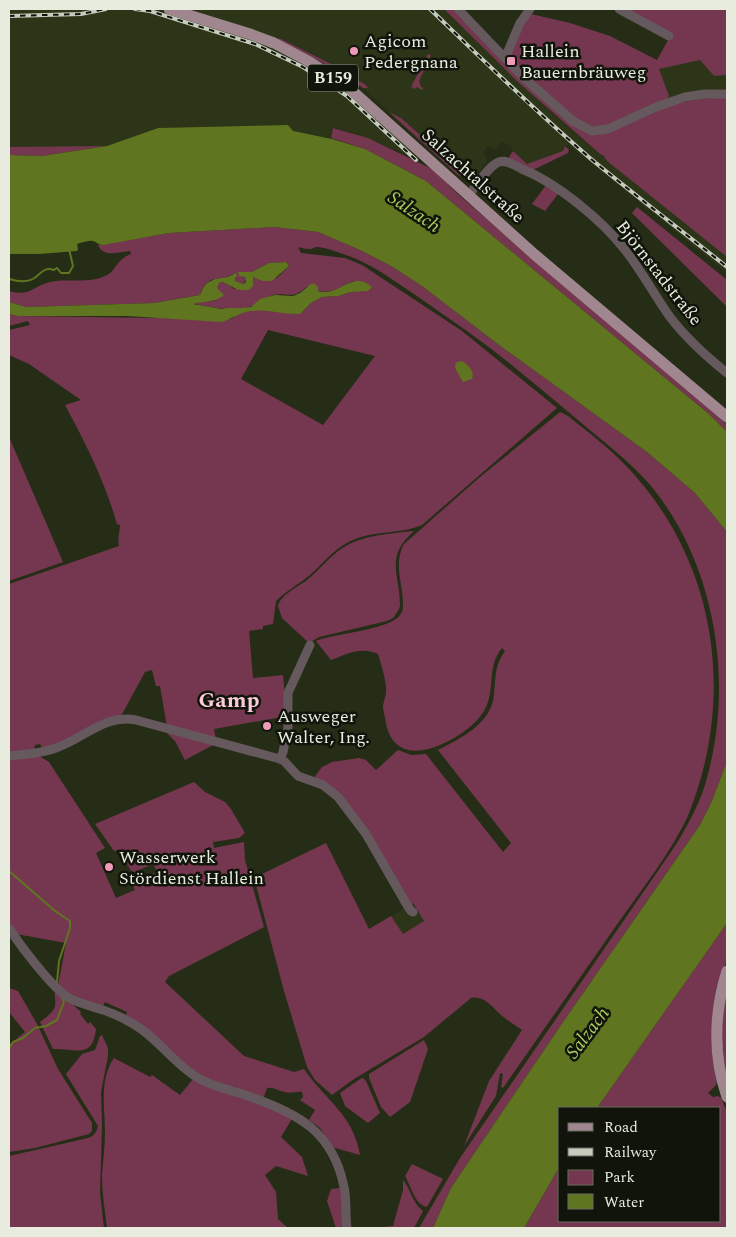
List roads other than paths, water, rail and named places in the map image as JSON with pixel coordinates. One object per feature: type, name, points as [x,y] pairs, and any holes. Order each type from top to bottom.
[{"type":"main road","name":"Salzachtalstraße","points":[[169,9],[274,43],[310,62],[348,87],[534,254],[727,417]]},
{"type":"main road","points":[[727,971],[720,999],[716,1032],[718,1062],[727,1097]]},
{"type":"street","points":[[458,9],[504,58],[573,121],[592,131],[608,129],[656,107],[685,98],[727,94]]},
{"type":"street","points":[[504,58],[520,23],[530,9]]},
{"type":"street","points":[[619,9],[669,36]]},
{"type":"street","name":"Björnstadstraße","points":[[468,196],[492,167],[499,162],[508,162],[543,178],[611,233],[626,250],[682,331],[714,363],[727,373]]},
{"type":"street","points":[[280,759],[288,728],[288,693],[310,645]]},
{"type":"street","points":[[9,756],[54,749],[78,739],[105,723],[121,718],[136,720],[280,759],[298,776],[323,786],[338,797],[359,823],[407,905],[414,912]]},
{"type":"street","points":[[9,928],[48,978],[64,995],[134,1025],[150,1037],[175,1061],[198,1078],[212,1085],[271,1104],[299,1117],[314,1128],[326,1141],[340,1172],[344,1188],[347,1228]]},
{"type":"water","name":"Salzach","points":[[288,125],[293,131],[332,139],[365,149],[426,181],[709,414],[727,432],[727,532],[695,493],[647,452],[499,345],[422,286],[391,266],[318,232],[274,227],[169,233],[103,245],[87,241],[77,244],[77,251],[9,254],[9,155],[42,156],[107,146],[158,128]]},
{"type":"water","points":[[286,262],[289,266],[272,281],[263,281],[253,277],[253,286],[249,290],[238,289],[223,282],[219,283],[217,288],[224,295],[221,298],[193,304],[222,309],[251,307],[260,299],[275,295],[293,296],[311,284],[315,284],[318,287],[318,291],[326,292],[358,281],[365,282],[372,287],[368,291],[322,297],[311,303],[300,314],[252,311],[222,322],[127,316],[18,316],[9,314],[9,302],[26,307],[154,303],[200,295],[207,283],[215,279],[228,277],[236,273],[235,281],[243,284],[246,282],[245,277],[239,276],[238,272],[252,272],[269,263]]},
{"type":"water","points":[[462,361],[467,364],[473,373],[472,379],[463,382],[455,365],[457,362]]},
{"type":"water","name":"Salzach","points":[[727,761],[727,923],[598,1107],[558,1107],[558,1169],[524,1228],[433,1228],[451,1188],[700,825],[712,801]]},
{"type":"waterway","points":[[9,279],[27,281],[45,270],[57,268],[61,273],[69,273],[73,266],[69,249]]},
{"type":"waterway","points":[[9,871],[55,911],[70,921],[70,928],[59,961],[57,982]]},
{"type":"waterway","points":[[9,1048],[13,1042],[23,1038],[35,1028],[46,1026],[57,1020],[64,1002],[62,998]]},
{"type":"railway","points":[[9,16],[81,14],[106,9]]},
{"type":"railway","points":[[135,9],[150,11],[255,44],[303,67],[347,96],[416,160]]},
{"type":"railway","points":[[430,9],[529,104],[591,159],[727,267]]},
{"type":"place","name":"Agicom Pedergnana","points":[[354,51]]},
{"type":"place","name":"Hallein Bauernbräuweg","points":[[511,61]]},
{"type":"place","name":"Ausweger Walter, Ing.","points":[[267,726]]},
{"type":"place","name":"Wasserwerk Stördienst Hallein","points":[[109,867]]},
{"type":"district","name":"Gamp","points":[[229,700]]}]
